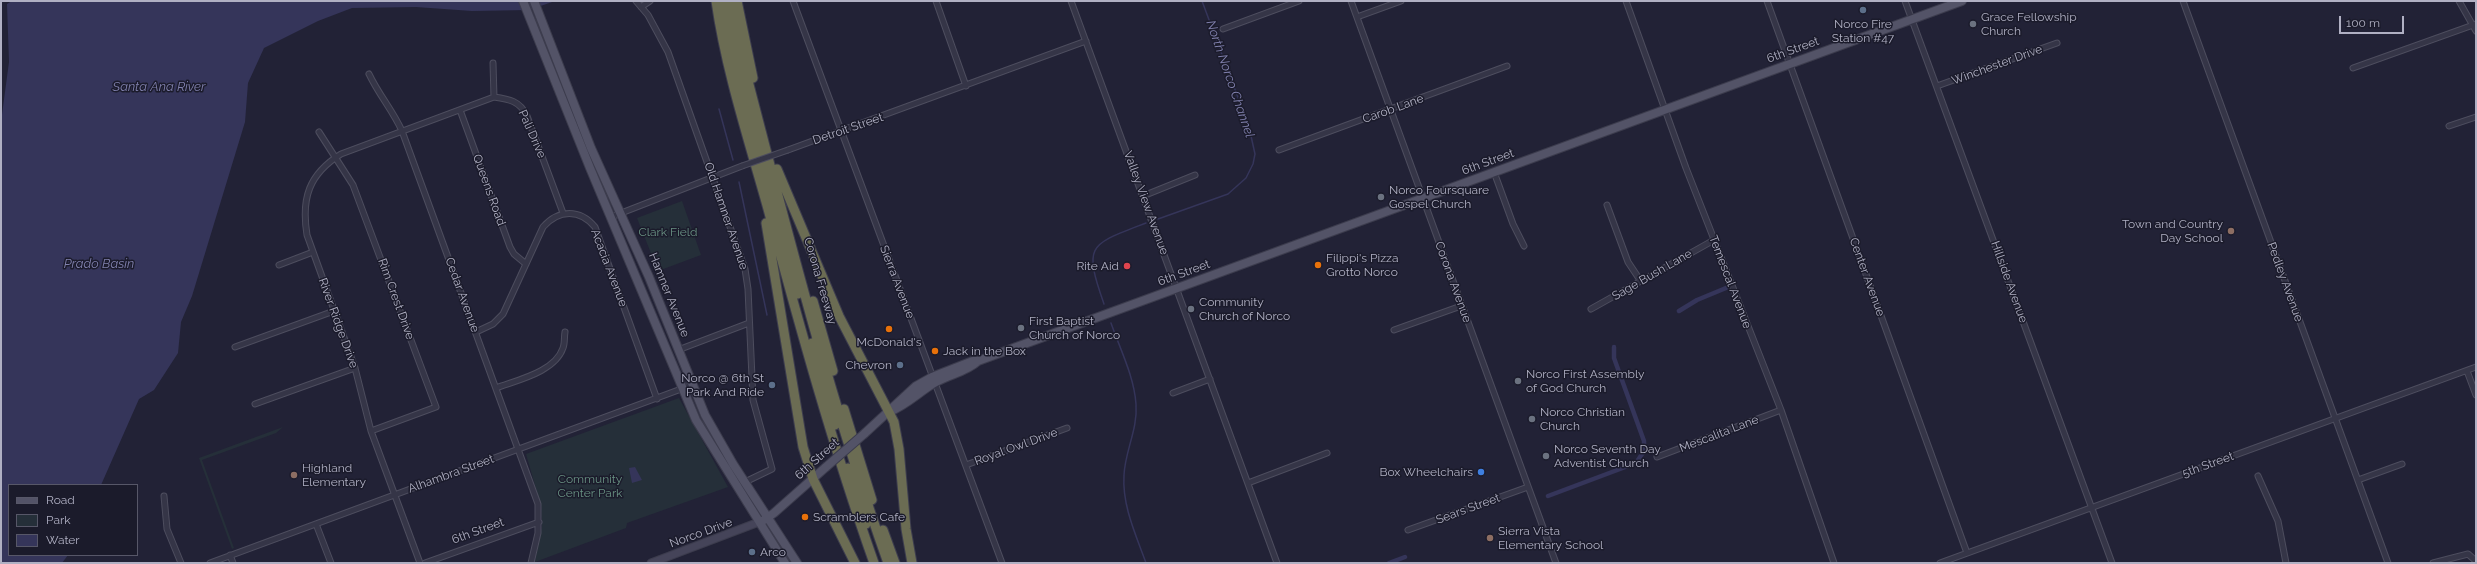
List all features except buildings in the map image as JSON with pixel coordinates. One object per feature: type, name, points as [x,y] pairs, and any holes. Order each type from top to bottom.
[{"type":"highway","points":[[716,1],[738,98],[758,174],[824,410],[874,563]]},
{"type":"highway","points":[[723,1],[732,49],[765,176],[837,432],[880,563]]},
{"type":"highway","points":[[730,1],[741,53],[815,331],[855,470],[888,563]]},
{"type":"highway","name":"Corona Freeway","points":[[737,1],[758,101],[842,404],[870,495],[895,563]]},
{"type":"highway","points":[[777,169],[837,312],[876,391],[889,412],[897,432],[906,529],[912,563]]},
{"type":"highway","points":[[758,174],[803,447],[813,478],[855,563]]},
{"type":"main road","name":"Hamner Avenue","points":[[523,1],[611,217],[700,427],[785,563]]},
{"type":"main road","name":"Hamner Avenue","points":[[534,1],[591,148],[650,277],[692,386],[710,423],[745,482],[797,563]]},
{"type":"main road","name":"6th Street","points":[[759,522],[768,517],[889,412],[903,406],[933,380],[973,360],[978,361],[1666,108],[1962,1]]},
{"type":"main road","name":"Norco Drive","points":[[651,563],[759,522]]},
{"type":"street","name":"Old Hamner Avenue","points":[[636,1],[659,32],[668,52],[745,269],[753,400],[772,468],[745,482]]},
{"type":"street","points":[[641,6],[650,1]]},
{"type":"street","name":"Sierra Avenue","points":[[793,1],[840,131],[1002,563]]},
{"type":"street","points":[[936,1],[966,86]]},
{"type":"street","name":"Valley View Avenue","points":[[1071,1],[1178,288],[1277,563]]},
{"type":"street","points":[[1223,29],[1299,1]]},
{"type":"street","name":"Corona Avenue","points":[[1351,1],[1556,563]]},
{"type":"street","points":[[1357,17],[1401,1]]},
{"type":"street","name":"Temescal Avenue","points":[[1626,1],[1714,240],[1781,410],[1834,563]]},
{"type":"street","name":"Center Avenue","points":[[1767,1],[1967,553]]},
{"type":"street","name":"Hillside Avenue","points":[[1905,1],[1938,86],[2112,563]]},
{"type":"street","name":"Pedley Avenue","points":[[2183,1],[2388,563]]},
{"type":"street","points":[[2459,1],[2474,25],[2476,31]]},
{"type":"street","points":[[2353,68],[2474,25]]},
{"type":"street","name":"Detroit Street","points":[[611,217],[742,166],[966,86],[1086,41]]},
{"type":"street","name":"Winchester Drive","points":[[1938,86],[2058,43]]},
{"type":"street","points":[[402,131],[494,97],[493,63]]},
{"type":"street","name":"Carob Lane","points":[[1279,150],[1507,66]]},
{"type":"street","name":"Cedar Avenue","points":[[369,74],[378,94],[394,114],[402,131],[538,504],[539,522],[531,563]]},
{"type":"street","name":"Pali Drive","points":[[494,97],[508,99],[519,104],[524,109],[564,213]]},
{"type":"street","name":"Queens Road","points":[[460,110],[510,247],[514,254],[526,264]]},
{"type":"street","points":[[2449,126],[2476,117]]},
{"type":"street","name":"River Ridge Drive","points":[[402,131],[335,158],[317,175],[305,198],[304,216],[307,235],[355,368],[371,431],[420,563]]},
{"type":"street","name":"Rim Crest Drive","points":[[319,132],[353,184],[436,407],[371,431]]},
{"type":"street","points":[[1494,172],[1513,224],[1524,246]]},
{"type":"street","points":[[1143,196],[1195,175]]},
{"type":"street","points":[[1607,205],[1628,262],[1640,280]]},
{"type":"street","points":[[476,332],[493,324],[503,314],[543,227],[552,218],[564,213]]},
{"type":"street","name":"Acacia Avenue","points":[[564,213],[578,214],[588,219],[595,227],[657,398]]},
{"type":"street","name":"Sage Bush Lane","points":[[1591,309],[1620,295],[1640,280],[1714,240]]},
{"type":"street","points":[[279,265],[313,252]]},
{"type":"street","points":[[1394,330],[1461,306]]},
{"type":"street","points":[[235,347],[334,311]]},
{"type":"street","points":[[678,350],[749,323]]},
{"type":"street","points":[[496,388],[532,374],[550,364],[563,348],[565,332]]},
{"type":"street","points":[[255,404],[355,368]]},
{"type":"street","name":"5th Street","points":[[1940,563],[2476,368]]},
{"type":"street","points":[[2467,371],[2476,395]]},
{"type":"street","points":[[1173,393],[1210,380]]},
{"type":"street","name":"Alhambra Street","points":[[210,563],[692,386]]},
{"type":"street","name":"Mescalita Lane","points":[[1656,457],[1781,410]]},
{"type":"street","name":"Royal Owl Drive","points":[[966,465],[1067,428]]},
{"type":"street","points":[[1248,483],[1327,453]]},
{"type":"street","points":[[2358,480],[2402,464]]},
{"type":"street","points":[[2258,476],[2278,521],[2286,563]]},
{"type":"street","name":"Sears Street","points":[[1408,530],[1528,487]]},
{"type":"street","points":[[164,496],[167,530],[180,563]]},
{"type":"street","name":"6th Street","points":[[425,563],[539,522]]},
{"type":"street","points":[[316,524],[330,563]]},
{"type":"street","points":[[2434,563],[2468,554],[2476,561]]},
{"type":"street","points":[[230,555],[232,563]]},
{"type":"green space","name":"Clark Field","points":[[682,201],[701,255],[658,271],[637,218]]},
{"type":"green space","name":"Community Center Park","points":[[679,398],[728,487],[627,523],[626,528],[535,562],[542,526],[541,506],[526,454]]},
{"type":"green space","points":[[283,427],[276,433],[202,460],[234,548],[232,549],[199,458]]},
{"type":"water","points":[[12,1],[555,1],[529,10],[472,11],[416,7],[352,8],[318,21],[264,48],[248,83],[245,122],[192,296],[181,322],[178,353],[154,390],[139,399],[101,484],[8,484],[8,556],[67,556],[62,563],[1,563],[1,122],[9,62],[7,4]]},
{"type":"water","points":[[635,467],[642,480],[632,483],[629,468]]},
{"type":"waterway","name":"North Norco Channel","points":[[1158,219],[1228,194],[1246,178],[1253,164],[1255,154],[1249,127],[1202,1]]},
{"type":"waterway","points":[[719,109],[733,160]]},
{"type":"waterway","points":[[739,182],[767,315]]},
{"type":"waterway","name":"North Norco Channel","points":[[1104,304],[1097,284],[1094,269],[1093,258],[1096,249],[1102,242],[1112,236],[1146,223]]},
{"type":"waterway","points":[[1679,311],[1697,300],[1726,288]]},
{"type":"waterway","name":"North Norco Channel","points":[[1111,323],[1130,373],[1135,394],[1135,422],[1125,466],[1124,487],[1130,520],[1146,563]]},
{"type":"waterway","points":[[1548,496],[1636,463],[1644,451],[1644,441],[1614,358],[1614,347]]},
{"type":"waterway","points":[[1389,563],[1405,557]]},
{"type":"place","name":"Norco Fire Station #47","points":[[1863,10]]},
{"type":"place","name":"Grace Fellowship Church","points":[[1973,24]]},
{"type":"place","name":"Norco Foursquare Gospel Church","points":[[1381,197]]},
{"type":"place","name":"Town and Country Day School","points":[[2231,231]]},
{"type":"place","name":"Filippi's Pizza Grotto Norco","points":[[1318,265]]},
{"type":"place","name":"Rite Aid","points":[[1127,266]]},
{"type":"place","name":"Community Church of Norco","points":[[1191,309]]},
{"type":"place","name":"First Baptist Church of Norco","points":[[1021,328]]},
{"type":"place","name":"McDonald's","points":[[889,329]]},
{"type":"place","name":"Jack in the Box","points":[[935,351]]},
{"type":"place","name":"Chevron","points":[[900,365]]},
{"type":"place","name":"Norco First Assembly of God Church","points":[[1518,381]]},
{"type":"place","name":"Norco @ 6th St Park And Ride","points":[[772,385]]},
{"type":"place","name":"Norco Christian Church","points":[[1532,419]]},
{"type":"place","name":"Norco Seventh Day Adventist Church","points":[[1546,456]]},
{"type":"place","name":"Box Wheelchairs","points":[[1481,472]]},
{"type":"place","name":"Highland Elementary","points":[[294,475]]},
{"type":"place","name":"Scramblers Cafe","points":[[805,517]]},
{"type":"place","name":"Sierra Vista Elementary School","points":[[1490,538]]},
{"type":"place","name":"Arco","points":[[752,552]]},
{"type":"water label","name":"Santa Ana River","points":[[159,87]]},
{"type":"water label","name":"Prado Basin","points":[[99,264]]}]
